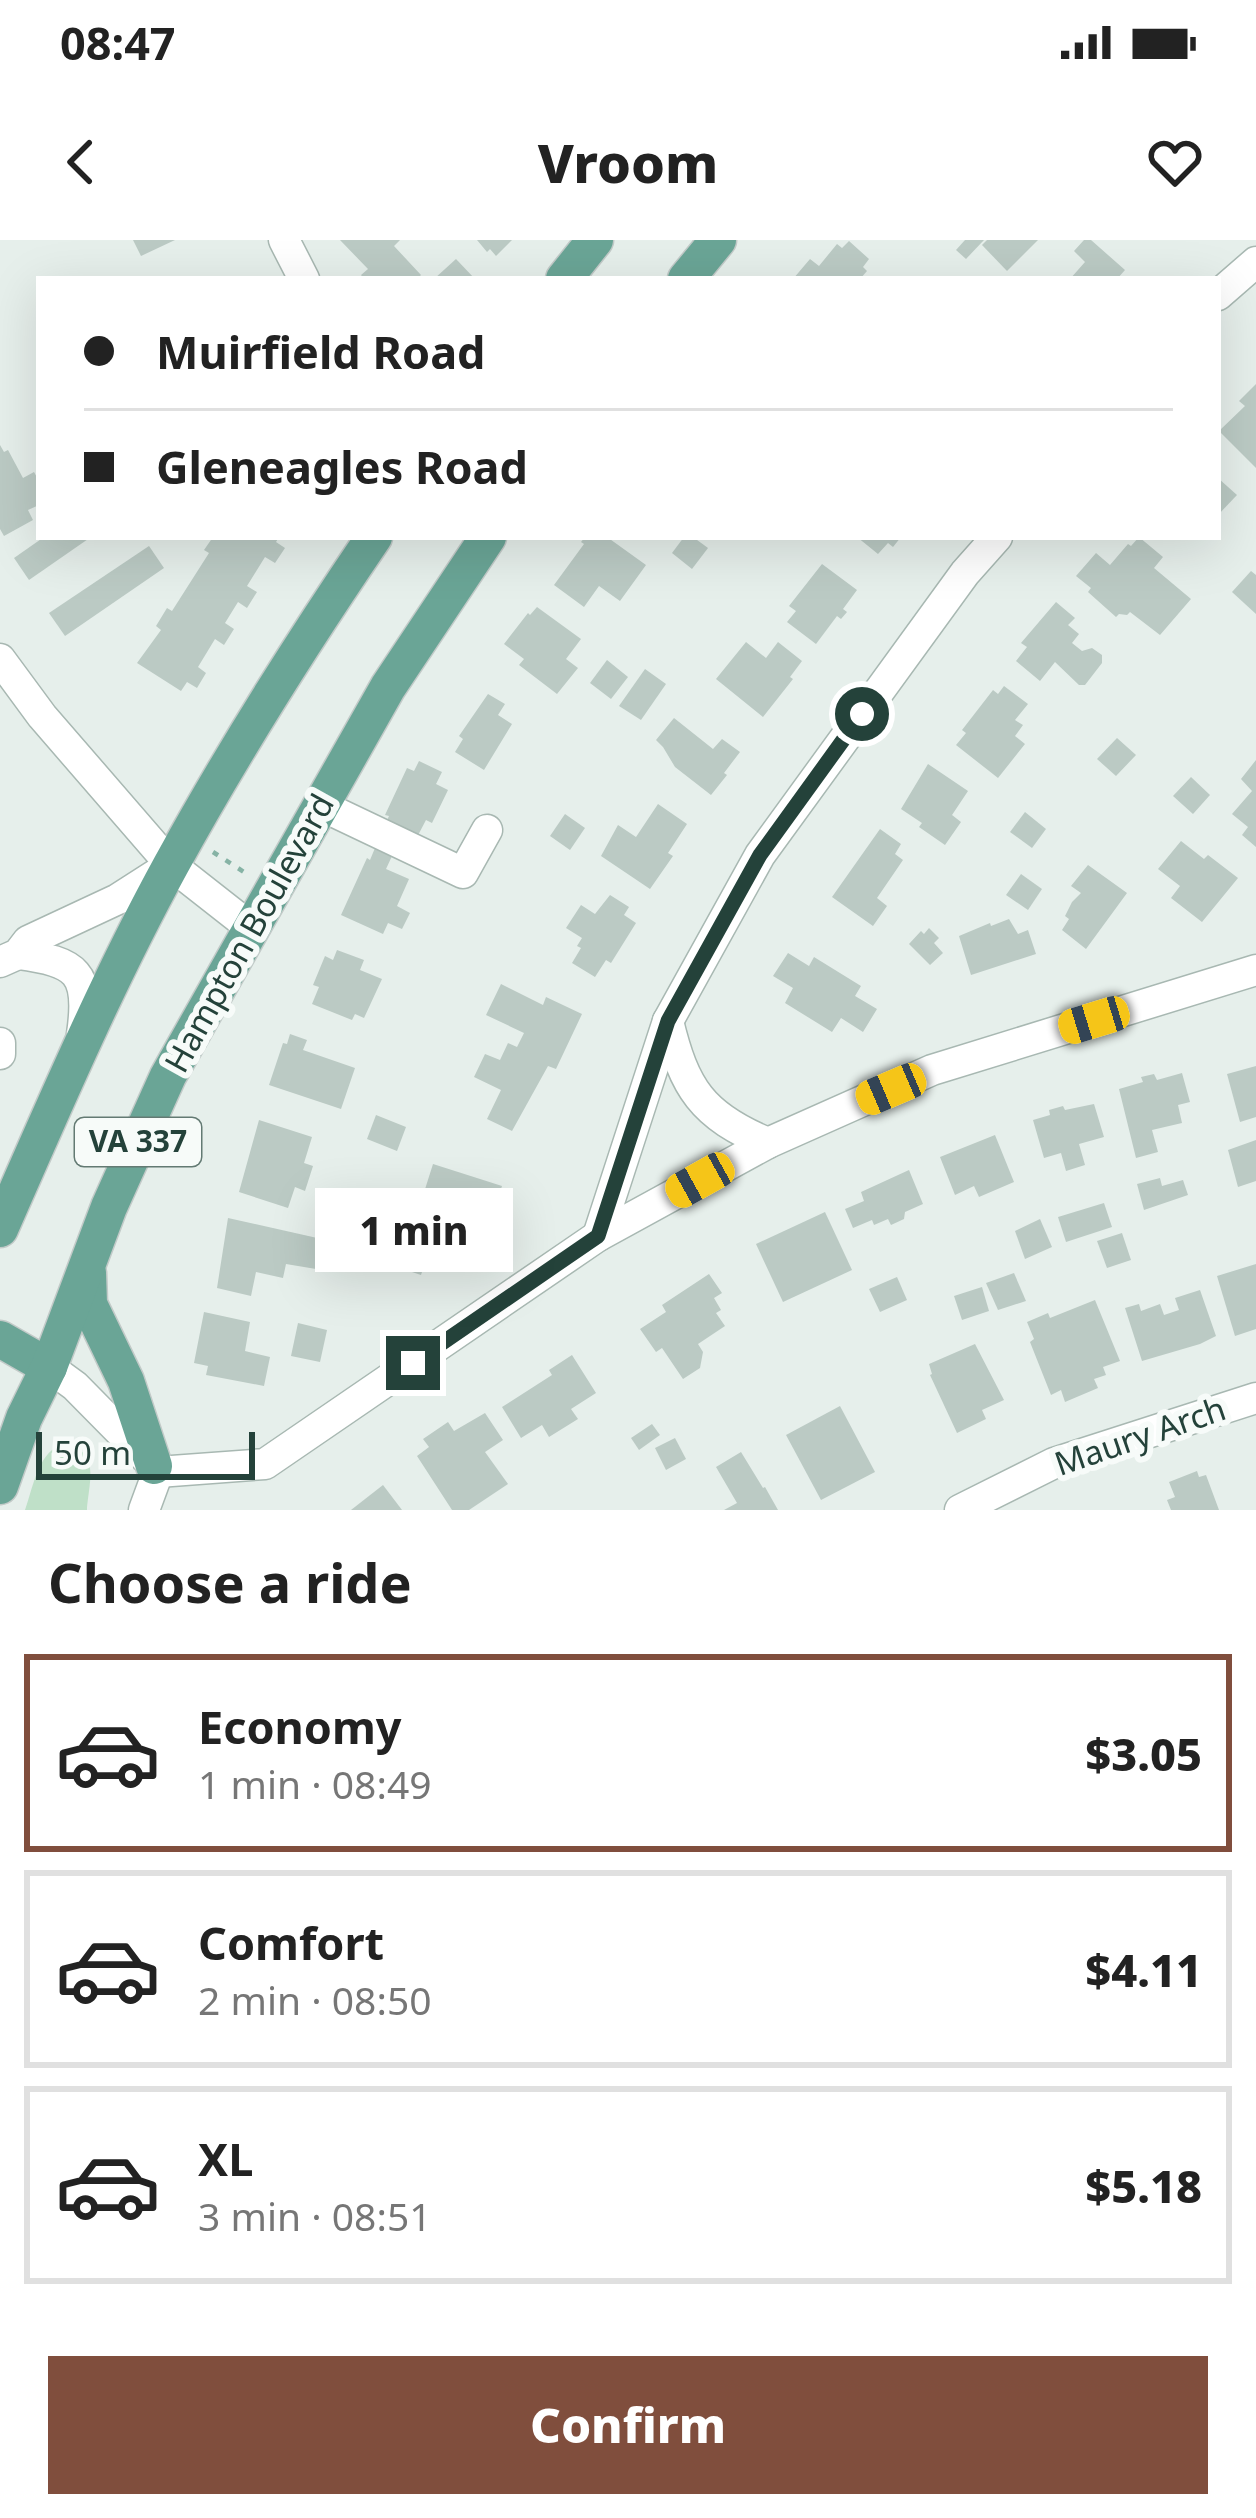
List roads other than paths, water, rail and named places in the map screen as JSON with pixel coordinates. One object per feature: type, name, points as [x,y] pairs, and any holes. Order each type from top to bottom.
[{"type":"main road","points":[[566,276],[595,240]]},
{"type":"main road","points":[[688,276],[718,240]]},
{"type":"main road","name":"VA 337","points":[[0,1229],[80,1045],[171,865],[255,721],[372,540]]},
{"type":"main road","name":"Hampton Boulevard","points":[[0,1486],[109,1207],[168,1076],[388,687],[486,540]]},
{"type":"main road","points":[[89,1258],[89,1304],[126,1381],[156,1469]]},
{"type":"main road","points":[[0,1339],[49,1367]]},
{"type":"street","points":[[284,240],[302,276]]},
{"type":"street","points":[[1221,292],[1256,262]]},
{"type":"street","points":[[598,1236],[668,1021],[760,855],[965,573],[994,540]]},
{"type":"street","points":[[0,659],[42,716],[171,865],[250,927]]},
{"type":"street","points":[[320,806],[463,873],[488,830]]},
{"type":"street","points":[[9,958],[28,941],[118,899],[171,865]]},
{"type":"street","points":[[9,958],[48,958],[77,974],[86,1004],[80,1045]]},
{"type":"street","points":[[49,1367],[75,1386],[156,1469],[265,1464],[598,1236],[767,1143],[932,1070],[1256,970]]},
{"type":"street","points":[[668,1021],[676,1058],[701,1100],[735,1130],[767,1143]]},
{"type":"street","points":[[0,1043],[1,1054]]},
{"type":"street","name":"Maury Arch","points":[[960,1510],[1054,1463],[1256,1398]]},
{"type":"street","points":[[144,1510],[156,1469]]}]
